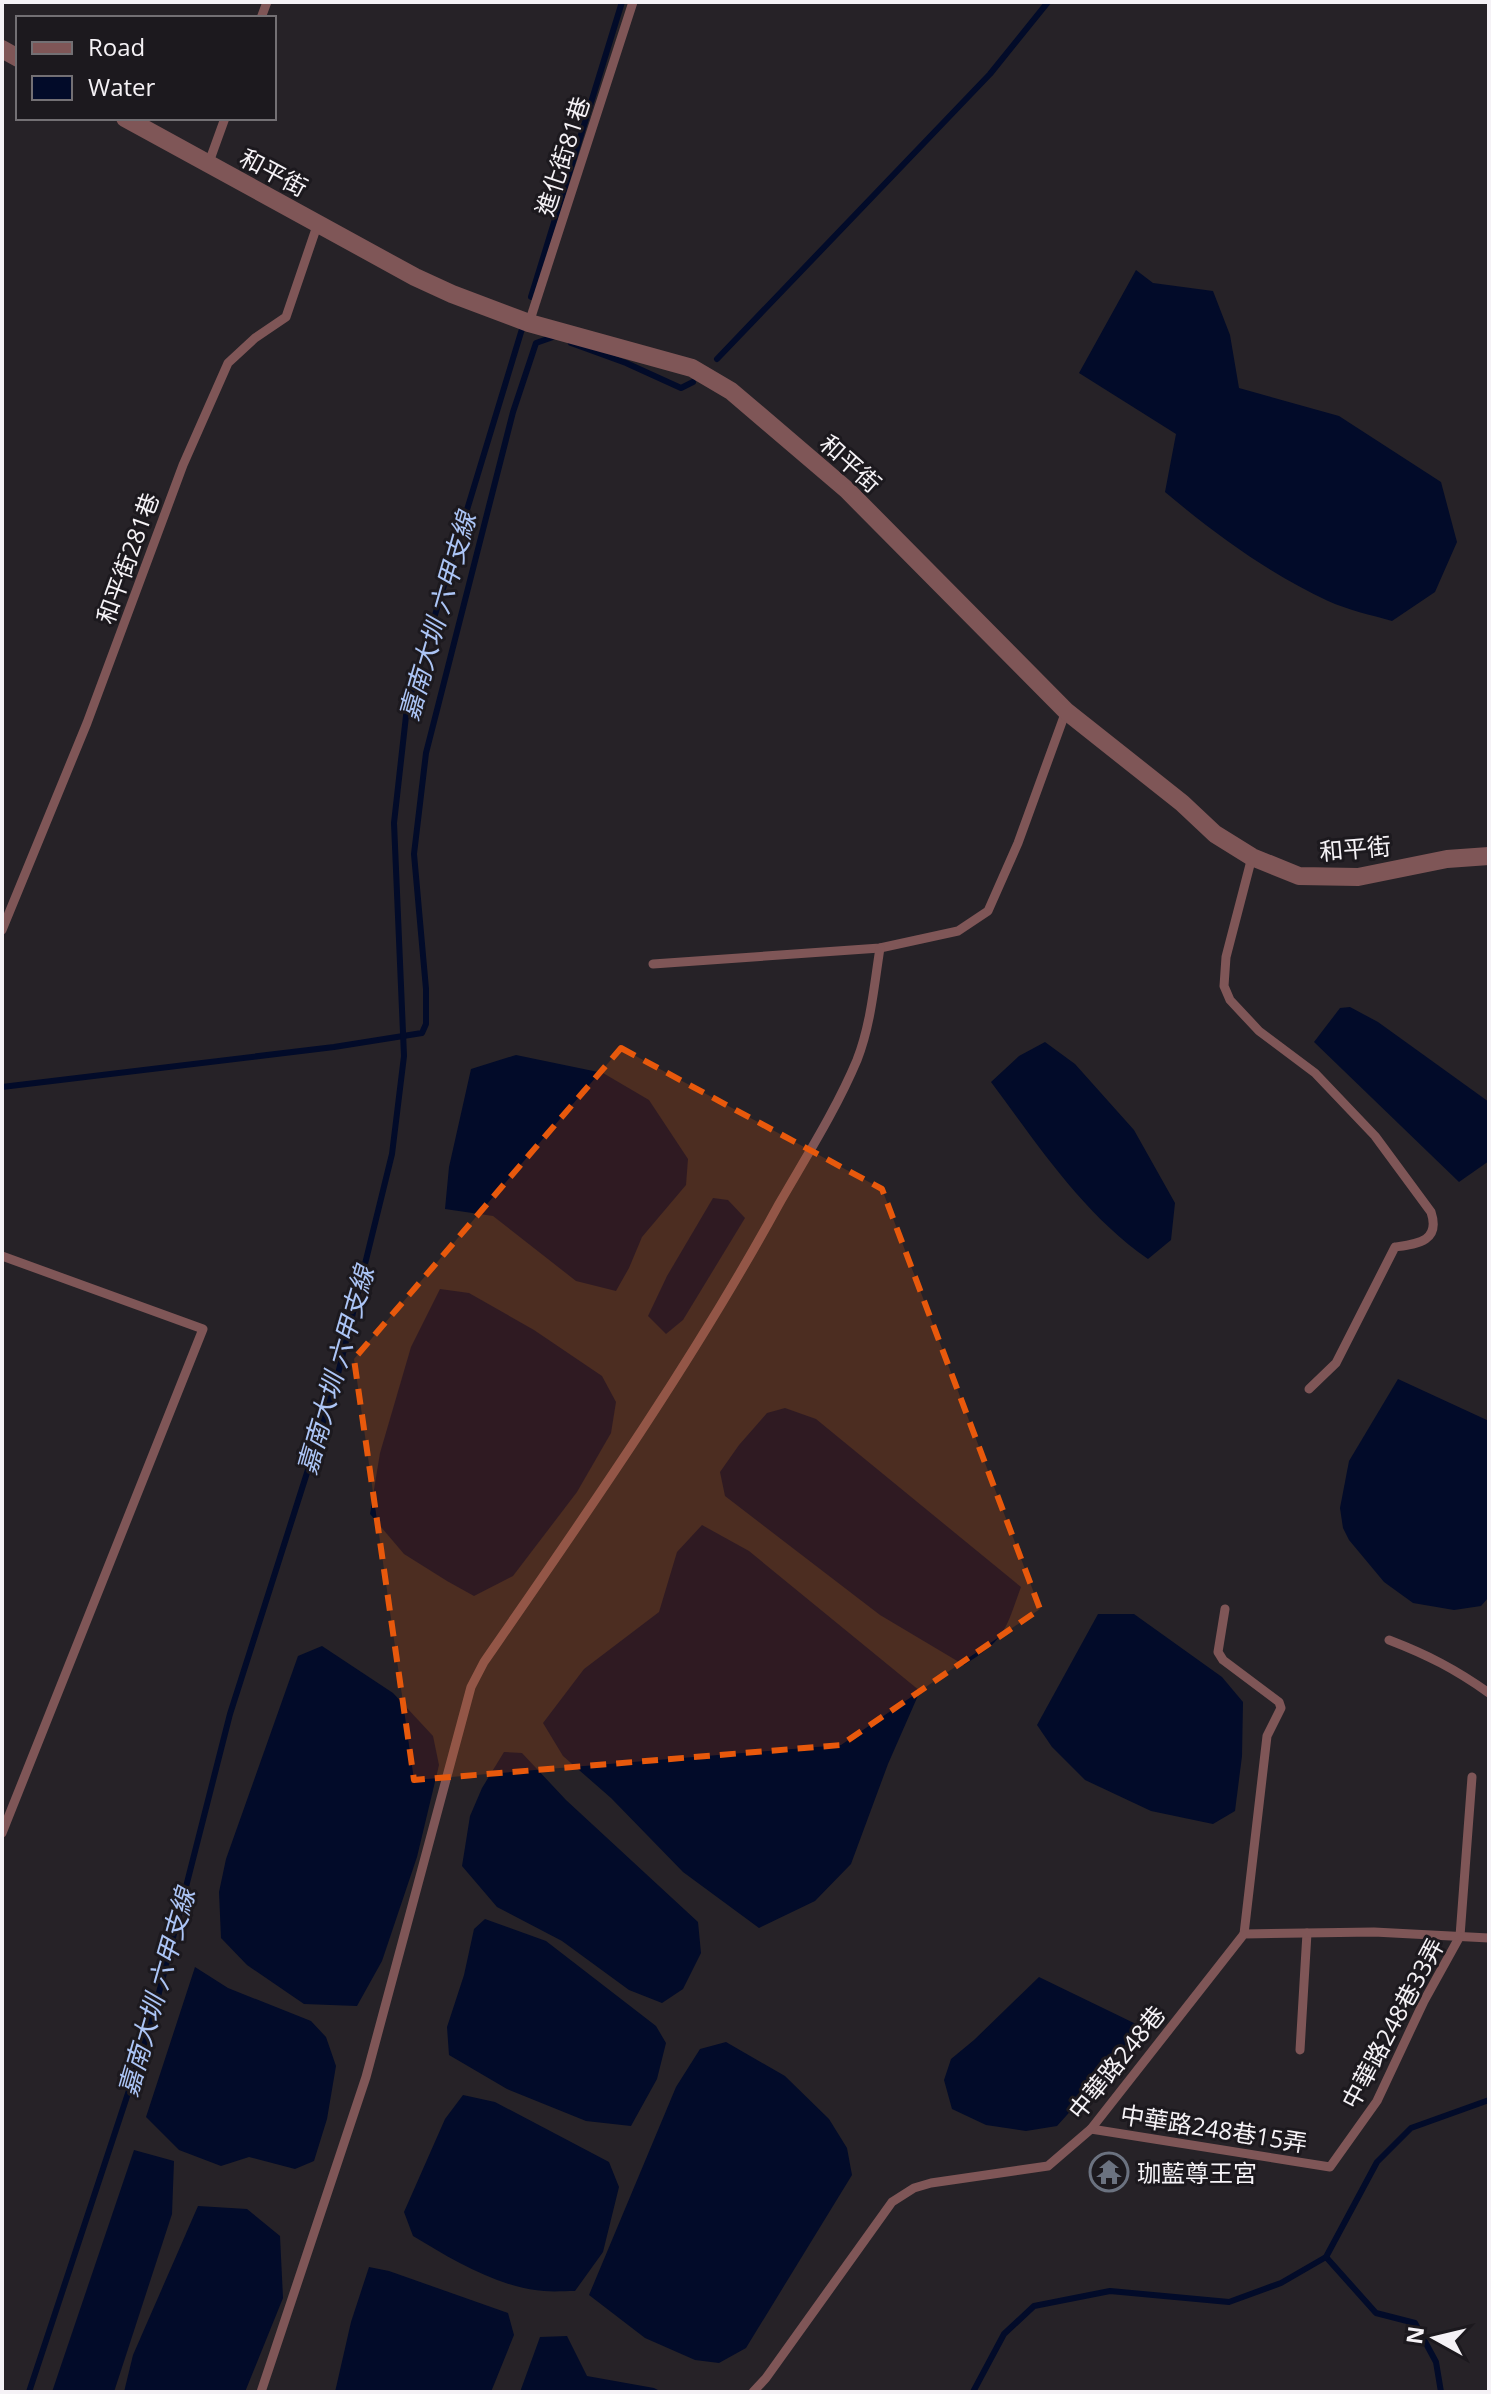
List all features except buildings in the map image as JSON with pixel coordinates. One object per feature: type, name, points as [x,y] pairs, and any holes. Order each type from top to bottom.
[{"type":"street","name":"和平街","points":[[129,120],[440,289],[529,323],[692,368],[731,391],[847,490],[1066,711],[1182,803],[1215,834],[1252,857],[1299,876],[1358,877],[1447,859],[1489,856]]},
{"type":"lane","name":"進化街81巷","points":[[529,323],[633,2]]},
{"type":"lane","points":[[208,165],[224,120]]},
{"type":"lane","name":"和平街281巷","points":[[2,930],[87,723],[183,465],[228,363],[255,338],[286,317],[318,223]]},
{"type":"lane","points":[[653,964],[880,948],[958,931],[988,911],[1018,843],[1066,711]]},
{"type":"lane","points":[[1252,857],[1226,957],[1224,986],[1230,1000],[1259,1031],[1315,1073],[1375,1136],[1431,1212],[1434,1221],[1429,1237],[1421,1244],[1395,1247],[1336,1363],[1309,1389]]},
{"type":"lane","points":[[261,2392],[366,2077],[471,1687],[484,1662],[644,1426],[734,1286],[837,1101],[857,1060],[869,1022],[880,948]]},
{"type":"lane","points":[[2,1256],[203,1329],[2,1833]]},
{"type":"lane","points":[[1225,1609],[1218,1652],[1223,1660],[1279,1702],[1281,1708],[1267,1736],[1244,1934],[1374,1932],[1489,1938]]},
{"type":"lane","points":[[1389,1640],[1459,1671],[1489,1693]]},
{"type":"lane","points":[[1460,1936],[1472,1777]]},
{"type":"lane","points":[[1300,2050],[1307,1933]]},
{"type":"lane","name":"中華路248巷","points":[[753,2392],[892,2202],[914,2188],[931,2183],[1048,2166],[1091,2129],[1244,1934]]},
{"type":"lane","name":"中華路248巷33弄","points":[[1330,2167],[1377,2101],[1424,2001],[1460,1936]]},
{"type":"lane","name":"中華路248巷15弄","points":[[1091,2129],[1330,2167]]},
{"type":"highlighted area","points":[[621,1048],[882,1189],[1040,1609],[841,1745],[414,1780],[354,1359]]},
{"type":"water","points":[[1136,270],[1153,283],[1213,291],[1230,335],[1239,388],[1339,416],[1441,482],[1457,542],[1435,592],[1392,621],[1336,604],[1263,565],[1165,492],[1176,434],[1079,373]]},
{"type":"water","points":[[1350,1007],[1378,1022],[1489,1102],[1489,1161],[1459,1182],[1314,1042],[1340,1008]]},
{"type":"water","points":[[1045,1042],[1075,1064],[1134,1130],[1175,1203],[1171,1240],[1148,1259],[1102,1221],[1082,1199],[991,1082],[1019,1056]]},
{"type":"water","points":[[516,1055],[603,1073],[649,1100],[688,1159],[686,1185],[642,1237],[616,1291],[576,1281],[493,1216],[445,1209],[449,1167],[471,1069]]},
{"type":"water","points":[[713,1198],[728,1200],[745,1218],[683,1320],[666,1334],[648,1316],[667,1276]]},
{"type":"water","points":[[440,1289],[469,1293],[534,1330],[602,1376],[616,1402],[611,1433],[577,1492],[513,1576],[474,1596],[404,1554],[370,1514],[380,1453],[411,1347]]},
{"type":"water","points":[[1398,1379],[1489,1421],[1489,1597],[1481,1606],[1454,1610],[1413,1603],[1384,1582],[1349,1540],[1343,1528],[1340,1508],[1349,1461]]},
{"type":"water","points":[[785,1408],[816,1419],[1021,1587],[1007,1624],[988,1648],[964,1665],[880,1615],[725,1496],[720,1472],[767,1413]]},
{"type":"water","points":[[702,1525],[749,1551],[920,1691],[888,1764],[851,1864],[815,1901],[759,1928],[683,1872],[611,1798],[563,1756],[543,1723],[584,1669],[659,1612],[677,1552]]},
{"type":"water","points":[[1098,1614],[1134,1614],[1222,1677],[1243,1702],[1242,1756],[1235,1811],[1213,1824],[1151,1811],[1085,1780],[1052,1747],[1037,1725]]},
{"type":"water","points":[[322,1646],[393,1693],[433,1736],[439,1765],[417,1857],[382,1961],[357,2006],[304,2004],[247,1965],[221,1938],[219,1892],[226,1859],[298,1656]]},
{"type":"water","points":[[504,1752],[522,1753],[566,1800],[698,1922],[701,1953],[683,1989],[662,2003],[629,1990],[562,1941],[497,1907],[462,1866],[470,1816],[482,1788]]},
{"type":"water","points":[[485,1919],[546,1941],[656,2026],[666,2043],[657,2079],[631,2126],[586,2121],[507,2089],[449,2055],[447,2027],[464,1975],[474,1929]]},
{"type":"water","points":[[195,1967],[228,1988],[311,2021],[326,2037],[336,2066],[327,2119],[314,2161],[295,2169],[249,2157],[221,2166],[179,2150],[146,2117]]},
{"type":"water","points":[[1039,1977],[1136,2024],[1130,2039],[1057,2126],[1026,2131],[986,2125],[952,2109],[944,2080],[951,2059]]},
{"type":"water","points":[[726,2042],[785,2076],[829,2119],[847,2148],[852,2175],[746,2348],[719,2363],[695,2360],[645,2338],[589,2295],[676,2087],[700,2049]]},
{"type":"water","points":[[463,2095],[495,2102],[609,2162],[619,2187],[603,2252],[575,2291],[544,2291],[510,2284],[459,2263],[413,2236],[404,2212],[445,2119]]},
{"type":"water","points":[[134,2150],[174,2161],[172,2214],[114,2392],[52,2392]]},
{"type":"water","points":[[198,2206],[247,2209],[280,2236],[283,2298],[245,2392],[124,2392],[133,2355]]},
{"type":"water","points":[[369,2267],[389,2271],[508,2313],[514,2335],[491,2392],[335,2392],[351,2322]]},
{"type":"water","points":[[567,2336],[587,2376],[662,2392],[520,2392],[540,2337]]},
{"type":"waterway","name":"嘉南大圳 六甲支線","points":[[531,297],[622,2]]},
{"type":"waterway","points":[[717,359],[990,74],[1048,2]]},
{"type":"waterway","name":"嘉南大圳 六甲支線","points":[[29,2392],[151,2024],[230,1714],[336,1382],[392,1154],[404,1056],[394,823],[407,707],[522,329]]},
{"type":"waterway","points":[[2,1087],[334,1047],[422,1033],[426,1024],[426,989],[414,854],[426,753],[513,412],[536,343],[553,337]]},
{"type":"waterway","points":[[571,343],[681,388],[693,382]]},
{"type":"waterway","points":[[973,2392],[1004,2334],[1034,2306],[1110,2291],[1229,2302],[1281,2283],[1326,2257],[1377,2162],[1411,2128],[1489,2100]]},
{"type":"waterway","points":[[1326,2257],[1376,2313],[1415,2323],[1436,2362],[1441,2392]]},
{"type":"place","name":"珈藍尊王宮","points":[[1109,2172]]}]
